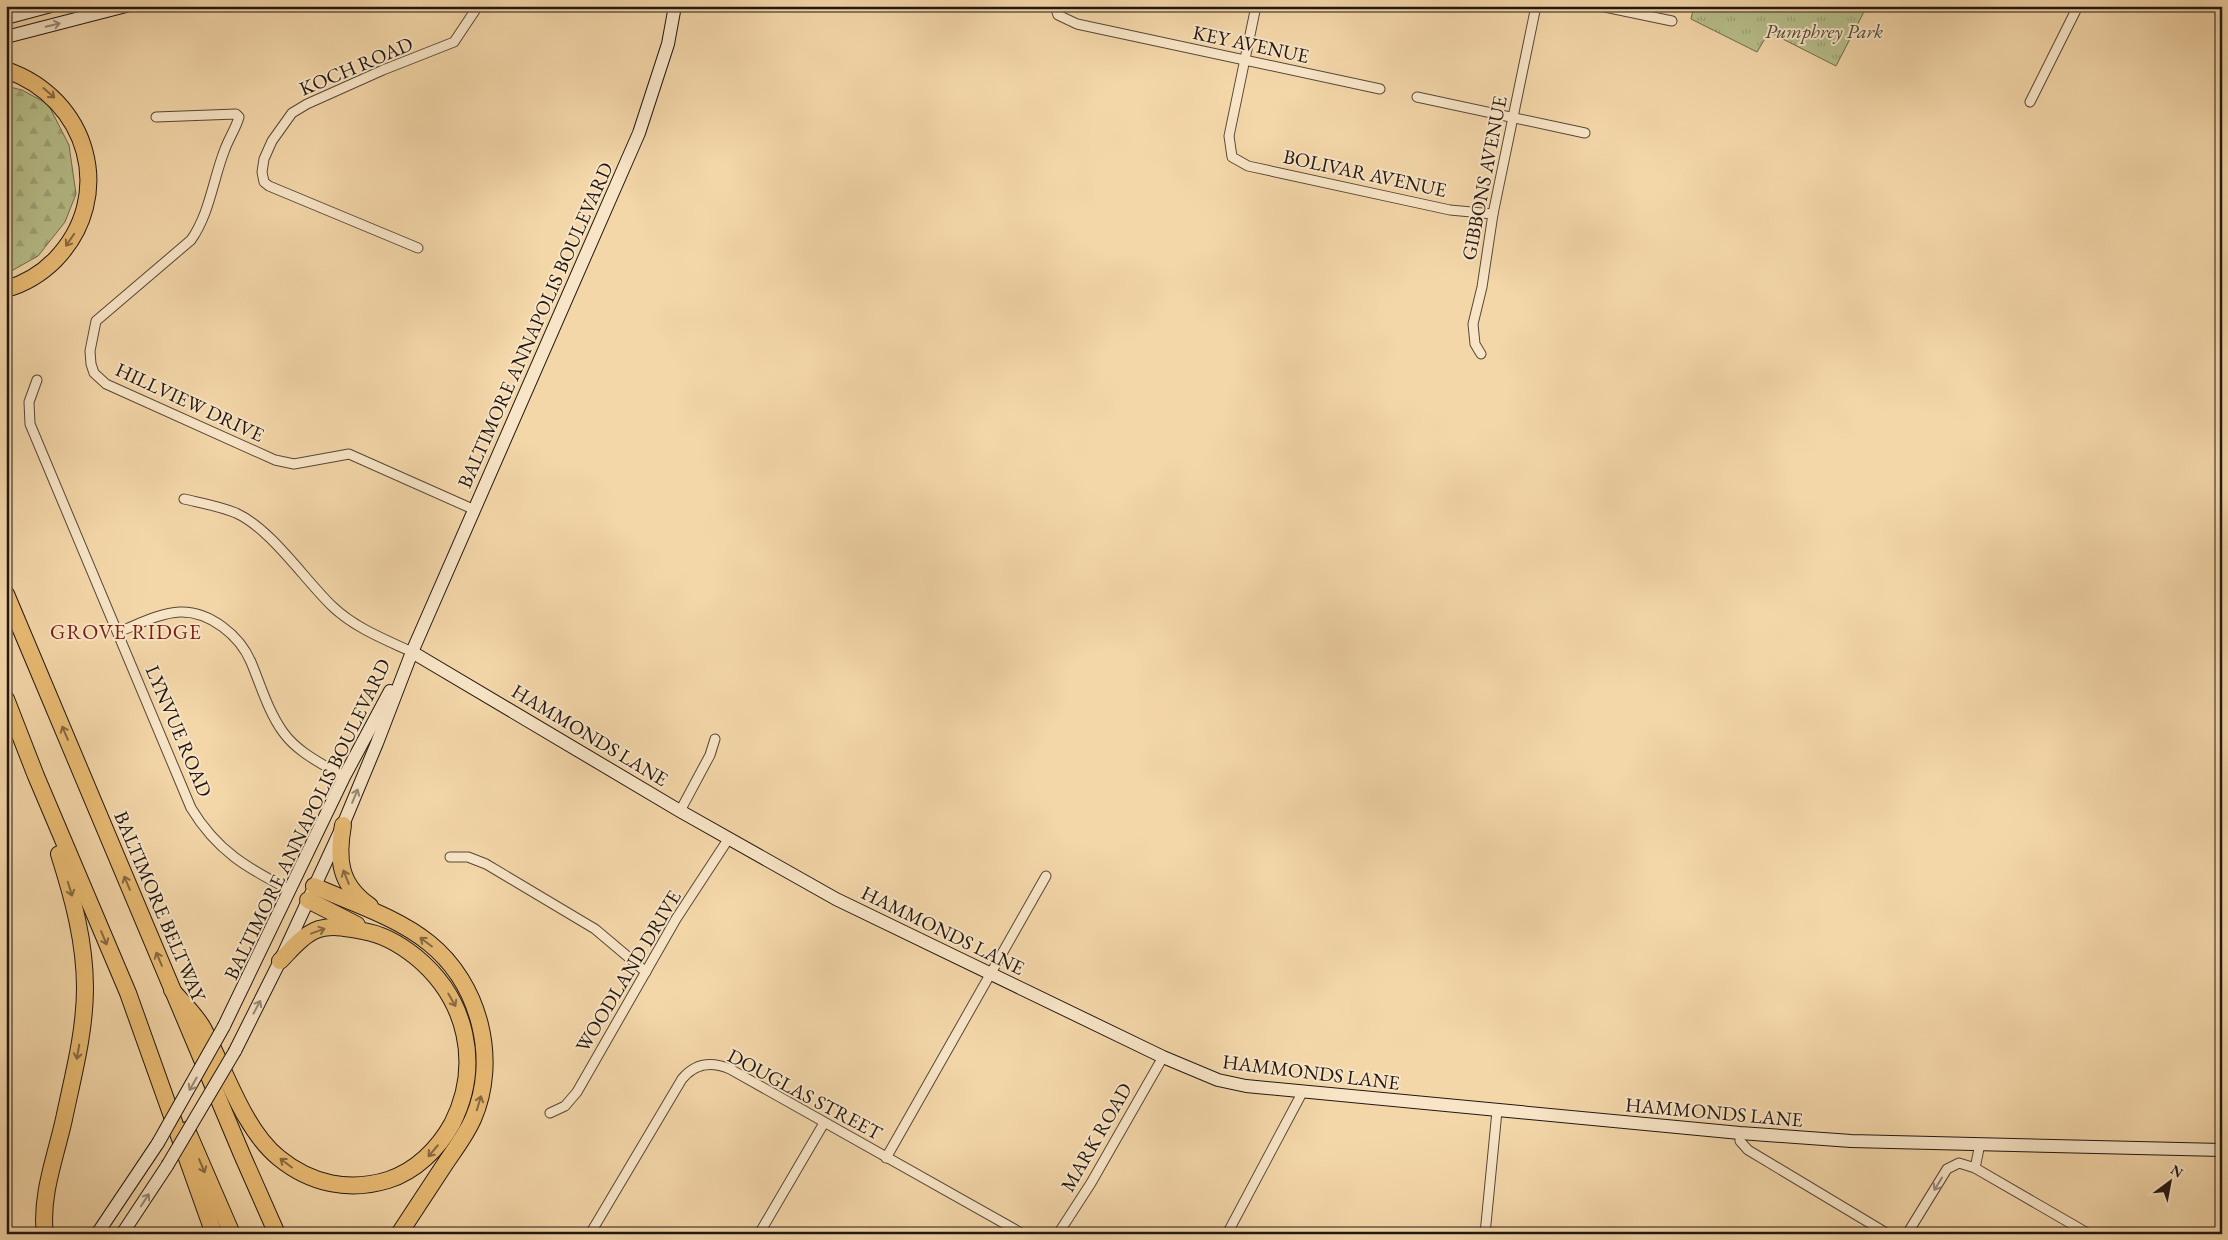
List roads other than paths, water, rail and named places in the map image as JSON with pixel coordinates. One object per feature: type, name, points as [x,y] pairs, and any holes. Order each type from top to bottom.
[{"type":"highway","points":[[6,70],[38,84],[63,107],[74,124],[82,142],[87,161],[88,181],[87,200],[82,218],[74,235],[63,251],[32,278],[6,289]]},
{"type":"highway","name":"BALTIMORE BELTWAY","points":[[6,594],[172,990],[277,1234]]},
{"type":"highway","points":[[6,699],[36,776],[232,1234]]},
{"type":"highway","points":[[36,776],[73,901],[84,957],[83,1022],[56,1155],[44,1203],[45,1234]]},
{"type":"highway","points":[[343,824],[339,850],[344,876],[350,888],[361,900],[430,944],[455,972],[467,989],[476,1011],[484,1050],[483,1088],[472,1121],[400,1234]]},
{"type":"highway","points":[[172,990],[202,1026],[249,1120],[264,1143],[277,1157],[294,1169],[325,1183],[342,1186],[377,1184],[394,1178],[425,1160],[447,1132],[463,1097],[468,1054],[466,1035],[459,1012],[438,978],[411,953],[374,933],[311,894]]},
{"type":"highway","points":[[311,894],[393,922]]},
{"type":"highway","points":[[280,961],[302,939],[315,931],[331,927],[344,927],[374,933]]},
{"type":"highway","points":[[128,993],[214,1234]]},
{"type":"highway","points":[[56,1155],[53,1203],[56,1229],[59,1234]]},
{"type":"highway","points":[[243,1157],[270,1234]]},
{"type":"main road","points":[[6,18],[51,6]]},
{"type":"main road","points":[[6,37],[126,6]]},
{"type":"main road","name":"BALTIMORE ANNAPOLIS BOULEVARD","points":[[122,1234],[167,1166],[235,1051],[280,961],[343,824],[412,652],[639,133],[668,44],[675,6]]},
{"type":"main road","name":"BALTIMORE ANNAPOLIS BOULEVARD","points":[[97,1234],[158,1143],[224,1026],[344,777],[412,652]]},
{"type":"main road","name":"HAMMONDS LANE","points":[[412,652],[680,811],[836,899],[1163,1057],[1218,1080],[1302,1093],[1740,1133],[1851,1141],[2222,1150]]},
{"type":"main road","points":[[290,890],[311,894]]},
{"type":"street","name":"KOCH ROAD","points":[[418,248],[269,186],[264,182],[262,172],[264,159],[272,141],[292,114],[307,104],[383,70],[439,50],[454,42],[478,6]]},
{"type":"street","points":[[1244,60],[1256,6]]},
{"type":"street","name":"GIBBONS AVENUE","points":[[1481,354],[1474,344],[1473,324],[1482,287],[1493,214],[1536,6]]},
{"type":"street","points":[[1600,6],[1672,21]]},
{"type":"street","points":[[2030,102],[2078,6]]},
{"type":"street","name":"KEY AVENUE","points":[[1056,11],[1077,24],[1380,89]]},
{"type":"street","name":"BOLIVAR AVENUE","points":[[1244,60],[1228,136],[1232,157],[1248,166],[1431,206],[1493,214]]},
{"type":"street","points":[[1418,97],[1585,133]]},
{"type":"street","name":"HILLVIEW DRIVE","points":[[156,117],[236,114],[239,117],[225,148],[203,219],[191,240],[96,321],[90,351],[94,373],[106,384],[275,460],[294,464],[349,454],[360,457],[475,510]]},
{"type":"street","name":"LYNVUE ROAD","points":[[37,380],[29,402],[30,424],[191,808],[203,827],[232,857],[250,869],[290,890]]},
{"type":"street","points":[[184,499],[217,506],[249,521],[269,538],[333,607],[370,633],[412,652]]},
{"type":"street","points":[[118,632],[164,615],[180,612],[195,614],[224,628],[239,642],[250,660],[273,715],[284,733],[310,757],[344,777]]},
{"type":"street","points":[[680,811],[710,756],[715,739]]},
{"type":"street","name":"WOODLAND DRIVE","points":[[550,1113],[565,1106],[577,1092],[676,919],[729,838]]},
{"type":"street","points":[[450,857],[468,857],[486,864],[595,929],[646,972]]},
{"type":"street","points":[[886,1158],[1046,876]]},
{"type":"street","name":"MARK ROAD","points":[[1058,1234],[1091,1184],[1163,1057]]},
{"type":"street","name":"DOUGLAS STREET","points":[[590,1234],[682,1079],[698,1065],[719,1064],[1023,1234]]},
{"type":"street","points":[[1227,1234],[1302,1093]]},
{"type":"street","points":[[1485,1234],[1497,1111]]},
{"type":"street","points":[[760,1234],[824,1123]]},
{"type":"street","points":[[1740,1133],[1740,1141],[1748,1150],[1888,1234]]},
{"type":"street","points":[[1975,1168],[1980,1144]]},
{"type":"street","points":[[1907,1234],[1947,1169],[1959,1163],[1975,1168],[2089,1234]]},
{"type":"district","name":"GROVE RIDGE","points":[[126,631]]},
{"type":"park label","name":"Pumphrey Park","points":[[1824,31]]}]
